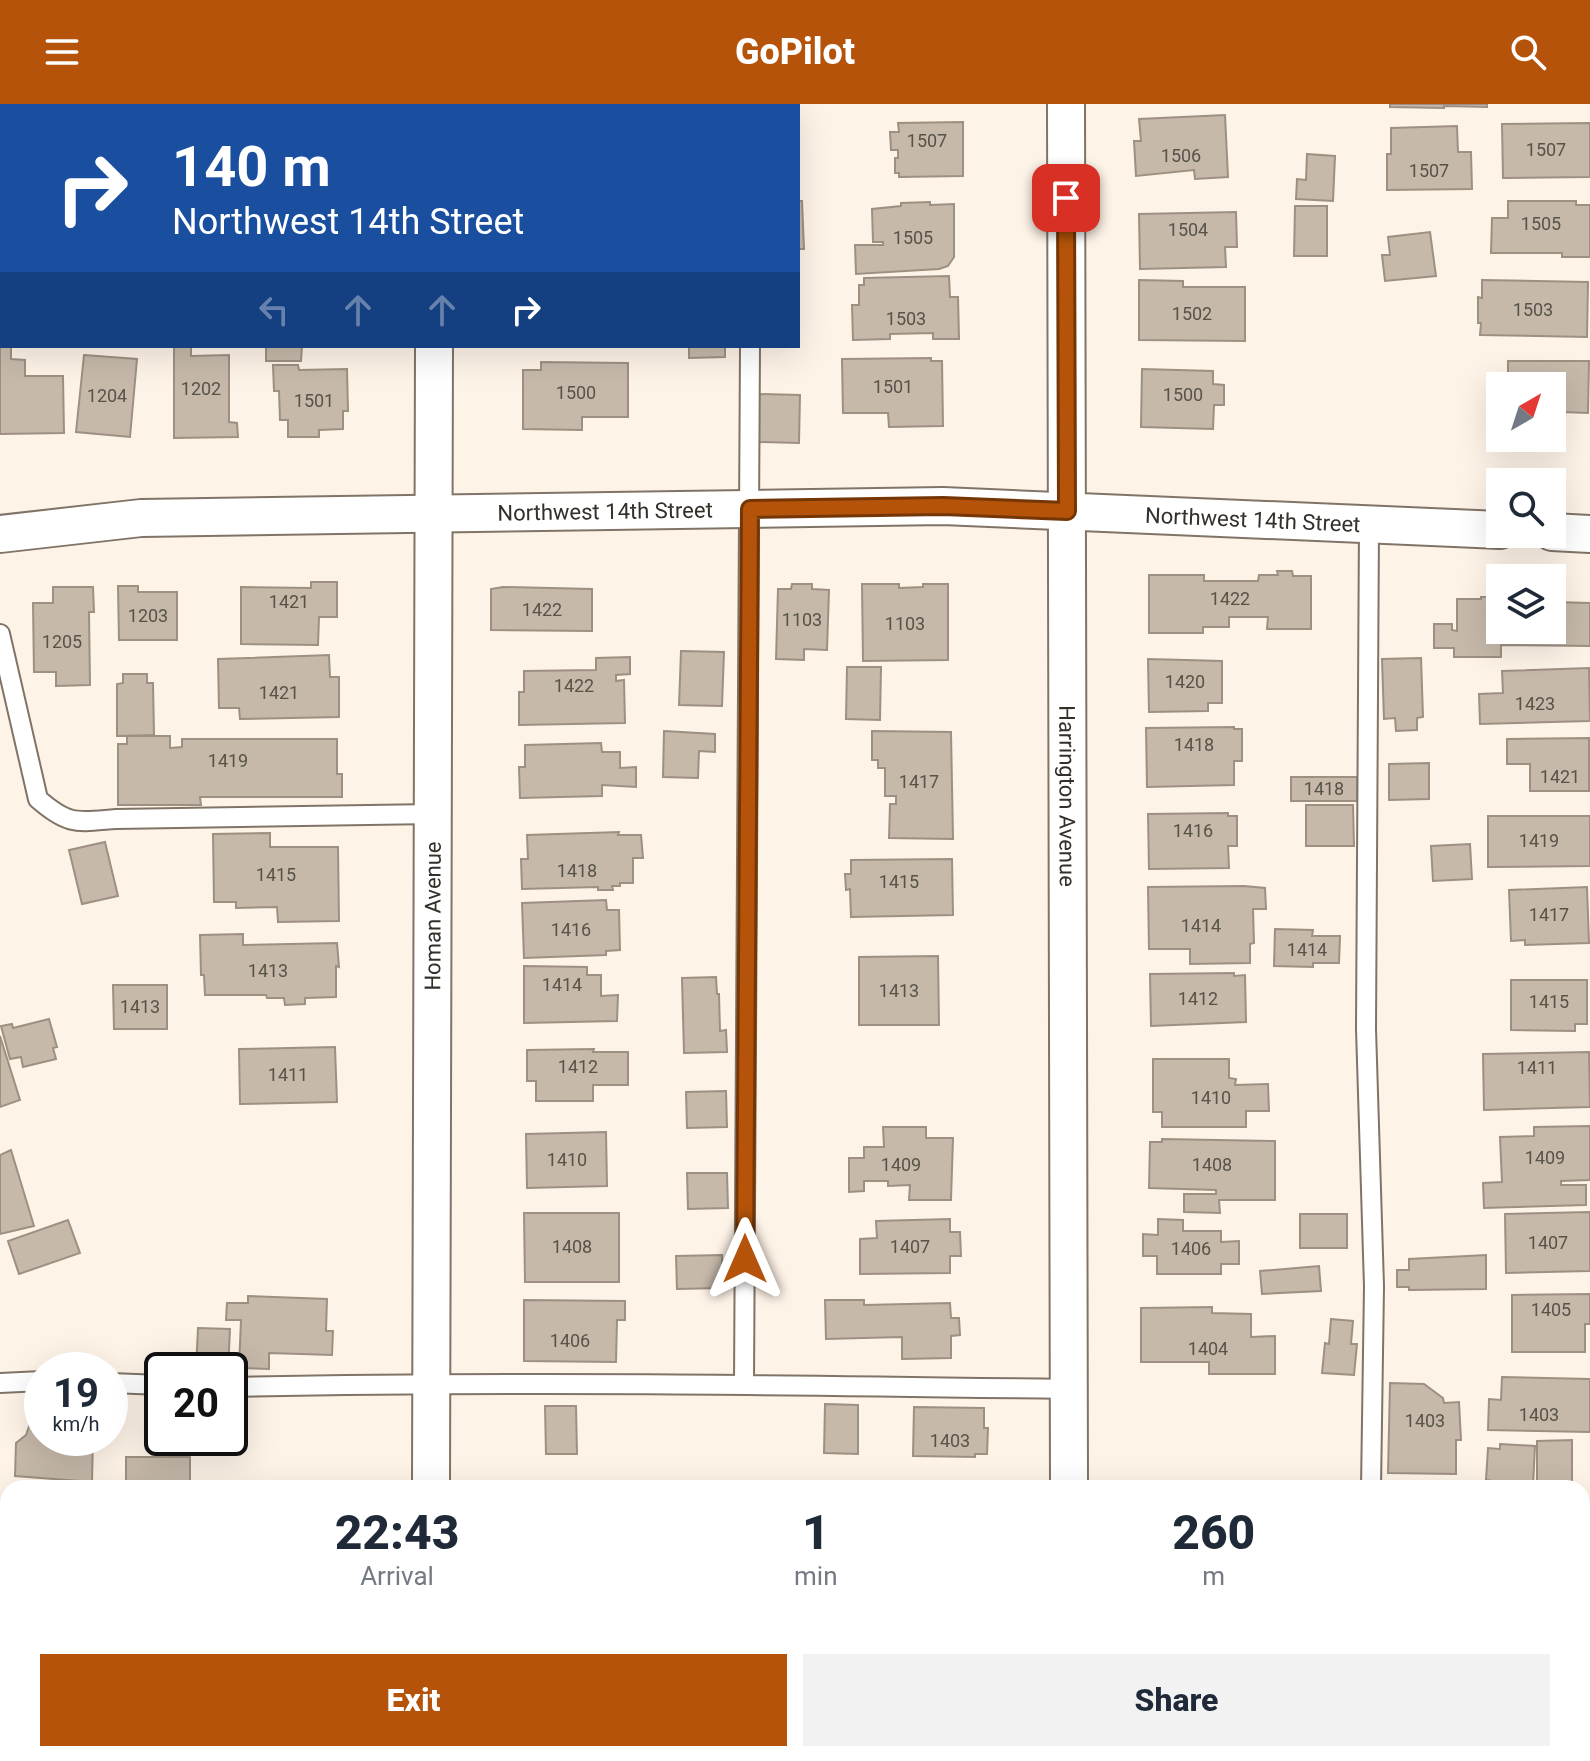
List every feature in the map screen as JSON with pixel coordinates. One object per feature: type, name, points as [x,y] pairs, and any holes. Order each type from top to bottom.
[{"type":"street","name":"Harrington Avenue","points":[[1066,104],[1069,1480]]},
{"type":"street","name":"Homan Avenue","points":[[431,1480],[434,348]]},
{"type":"street","name":"Northwest 14th Street","points":[[0,534],[141,518],[943,506],[1486,529]]},
{"type":"street","points":[[1566,533],[1590,534]]},
{"type":"lane","points":[[744,1384],[750,348]]},
{"type":"lane","points":[[1369,524],[1366,1029],[1374,1286],[1371,1480]]},
{"type":"lane","points":[[0,634],[38,799],[56,815],[73,822],[433,814]]},
{"type":"lane","points":[[0,1383],[24,1382]]},
{"type":"lane","points":[[248,1387],[744,1384],[1069,1389]]},
{"type":"building","points":[[1390,104],[1487,104],[1487,107],[1390,107]]},
{"type":"building","points":[[1225,115],[1228,177],[1195,179],[1194,170],[1136,176],[1134,141],[1141,141],[1139,119]]},
{"type":"building","points":[[963,122],[963,176],[899,177],[899,173],[895,173],[898,150],[891,150],[890,132],[899,132],[898,123]]},
{"type":"building","points":[[1590,123],[1590,177],[1503,178],[1502,124]]},
{"type":"building","points":[[1457,126],[1458,152],[1471,152],[1472,189],[1387,190],[1391,128]]},
{"type":"building","points":[[1307,154],[1335,156],[1333,201],[1296,199],[1297,179],[1306,180]]},
{"type":"building","points":[[800,201],[802,201],[804,249],[800,249]]},
{"type":"building","points":[[1508,201],[1576,201],[1576,205],[1590,205],[1590,257],[1562,257],[1562,253],[1491,253],[1492,218],[1508,218]]},
{"type":"building","points":[[930,202],[930,205],[954,204],[954,257],[948,266],[856,274],[855,245],[883,245],[883,242],[873,242],[872,209],[901,206],[901,203]]},
{"type":"building","points":[[1295,206],[1327,206],[1327,256],[1294,256]]},
{"type":"building","points":[[1236,212],[1237,247],[1225,247],[1226,267],[1140,269],[1139,214]]},
{"type":"building","points":[[1430,232],[1436,276],[1385,281],[1382,255],[1390,255],[1388,237]]},
{"type":"building","points":[[949,276],[950,297],[958,297],[959,339],[933,339],[933,333],[890,334],[890,339],[853,340],[852,305],[859,305],[859,285],[864,285],[864,278]]},
{"type":"building","points":[[1139,280],[1183,281],[1183,287],[1245,287],[1245,341],[1139,340]]},
{"type":"building","points":[[1482,280],[1588,282],[1587,337],[1480,335],[1478,297],[1482,298]]},
{"type":"building","points":[[0,348],[11,348],[11,359],[25,360],[25,376],[63,376],[64,433],[0,434]]},
{"type":"building","points":[[174,348],[191,348],[191,356],[229,355],[229,422],[237,423],[238,437],[174,438]]},
{"type":"building","points":[[266,348],[302,348],[301,361],[266,361]]},
{"type":"building","points":[[689,348],[725,348],[725,357],[689,358]]},
{"type":"building","points":[[84,355],[137,359],[130,437],[76,432]]},
{"type":"building","points":[[931,358],[931,361],[942,361],[943,426],[889,427],[888,413],[843,413],[842,359]]},
{"type":"building","points":[[1508,361],[1589,361],[1588,413],[1566,412],[1566,372],[1508,372]]},
{"type":"building","points":[[541,362],[628,363],[628,417],[582,417],[582,430],[523,429],[523,370],[541,370]]},
{"type":"building","points":[[273,365],[298,365],[299,370],[347,369],[348,411],[343,411],[343,429],[319,430],[319,437],[288,437],[288,420],[280,420],[279,391],[274,391]]},
{"type":"building","points":[[1142,369],[1213,371],[1213,384],[1224,385],[1224,405],[1214,405],[1213,429],[1141,427]]},
{"type":"building","points":[[758,394],[800,395],[799,443],[758,442]]},
{"type":"building","points":[[1277,571],[1292,571],[1293,576],[1311,576],[1311,629],[1267,629],[1268,617],[1229,617],[1229,627],[1203,627],[1203,633],[1149,633],[1149,575],[1204,575],[1204,581],[1258,581],[1259,575],[1278,575]]},
{"type":"building","points":[[311,582],[337,582],[337,617],[319,617],[318,645],[241,644],[241,587],[311,588]]},
{"type":"building","points":[[792,584],[812,584],[812,589],[829,590],[827,650],[804,649],[804,660],[776,659],[778,589],[791,589]]},
{"type":"building","points":[[862,584],[899,584],[899,588],[948,584],[948,660],[863,661]]},
{"type":"building","points":[[118,586],[138,586],[138,592],[177,592],[177,640],[119,640]]},
{"type":"building","points":[[53,587],[93,587],[94,612],[89,612],[90,685],[56,686],[56,672],[34,672],[33,603],[53,603]]},
{"type":"building","points":[[491,589],[592,589],[592,631],[491,630]]},
{"type":"building","points":[[1486,597],[1486,644],[1566,644],[1566,602],[1590,603],[1590,646],[1501,645],[1501,657],[1454,657],[1454,648],[1434,648],[1434,624],[1452,624],[1452,630],[1457,631],[1457,599]]},
{"type":"building","points":[[681,651],[724,652],[722,706],[679,705]]},
{"type":"building","points":[[329,655],[330,677],[339,677],[339,717],[240,719],[239,708],[219,708],[218,659]]},
{"type":"building","points":[[630,657],[630,674],[616,675],[616,681],[624,680],[625,723],[519,725],[519,692],[524,692],[524,671],[596,670],[596,658]]},
{"type":"building","points":[[1421,658],[1423,717],[1417,718],[1417,730],[1396,731],[1395,718],[1384,719],[1382,659]]},
{"type":"building","points":[[1148,659],[1222,661],[1222,703],[1208,703],[1208,711],[1149,712]]},
{"type":"building","points":[[847,667],[881,667],[880,720],[846,719]]},
{"type":"building","points":[[1589,668],[1590,721],[1480,724],[1479,694],[1503,693],[1502,671]]},
{"type":"building","points":[[123,674],[147,674],[147,683],[153,683],[154,735],[117,736],[117,684],[123,683]]},
{"type":"building","points":[[1146,728],[1242,729],[1242,761],[1234,761],[1234,785],[1147,787]]},
{"type":"building","points":[[664,731],[715,734],[715,752],[699,751],[698,778],[663,777]]},
{"type":"building","points":[[872,731],[951,732],[953,839],[889,838],[890,804],[896,804],[896,796],[885,796],[885,768],[878,768],[878,760],[872,760]]},
{"type":"building","points":[[127,736],[170,736],[170,748],[182,747],[182,739],[337,739],[337,774],[342,774],[342,797],[200,797],[201,805],[118,805],[118,744],[127,744]]},
{"type":"building","points":[[1589,738],[1589,791],[1530,791],[1530,764],[1507,764],[1507,739]]},
{"type":"building","points":[[601,743],[602,752],[620,752],[620,768],[636,767],[636,787],[602,785],[602,796],[520,798],[519,767],[525,767],[525,745]]},
{"type":"building","points":[[1429,763],[1429,799],[1389,800],[1389,764]]},
{"type":"building","points":[[1291,777],[1357,777],[1357,801],[1291,801]]},
{"type":"building","points":[[1306,805],[1353,805],[1354,846],[1306,846]]},
{"type":"building","points":[[1228,813],[1228,816],[1237,816],[1237,846],[1228,846],[1229,868],[1149,869],[1148,814]]},
{"type":"building","points":[[1488,816],[1590,816],[1590,866],[1488,867]]},
{"type":"building","points":[[619,832],[618,835],[641,835],[643,858],[633,858],[633,883],[620,883],[620,886],[612,886],[613,890],[598,890],[598,887],[522,889],[521,859],[528,859],[527,835]]},
{"type":"building","points":[[270,833],[270,847],[338,847],[339,921],[278,922],[277,907],[236,908],[236,902],[214,902],[213,834]]},
{"type":"building","points":[[105,842],[118,896],[82,904],[69,850]]},
{"type":"building","points":[[1470,844],[1472,879],[1433,881],[1431,846]]},
{"type":"building","points":[[952,859],[953,915],[851,917],[850,889],[846,890],[845,874],[851,874],[851,860]]},
{"type":"building","points":[[1148,887],[1265,888],[1266,909],[1253,909],[1254,943],[1250,944],[1250,963],[1190,964],[1190,949],[1149,949]]},
{"type":"building","points":[[1587,887],[1589,943],[1525,945],[1525,940],[1511,941],[1509,890]]},
{"type":"building","points":[[606,900],[607,910],[619,910],[620,950],[606,951],[606,955],[524,958],[522,903]]},
{"type":"building","points":[[1275,929],[1313,930],[1312,936],[1340,936],[1339,963],[1313,963],[1313,967],[1274,966]]},
{"type":"building","points":[[243,934],[243,945],[337,943],[339,967],[336,966],[336,997],[305,998],[305,1004],[285,1005],[284,998],[267,998],[266,995],[205,995],[200,935]]},
{"type":"building","points":[[938,956],[939,1025],[859,1025],[859,957]]},
{"type":"building","points":[[524,966],[587,967],[587,975],[601,975],[601,996],[618,995],[617,1021],[524,1023]]},
{"type":"building","points":[[1234,973],[1234,976],[1245,975],[1246,1022],[1151,1026],[1150,974]]},
{"type":"building","points":[[716,977],[720,1031],[726,1030],[727,1052],[684,1053],[682,978]]},
{"type":"building","points":[[1511,980],[1587,980],[1587,1024],[1575,1024],[1575,1031],[1511,1030]]},
{"type":"building","points":[[113,985],[167,985],[167,1029],[114,1029]]},
{"type":"building","points":[[49,1019],[57,1047],[53,1048],[56,1059],[23,1067],[21,1057],[10,1059],[1,1026],[12,1024],[13,1028]]},
{"type":"building","points":[[0,1036],[20,1100],[0,1107]]},
{"type":"building","points":[[335,1047],[337,1102],[240,1104],[239,1049]]},
{"type":"building","points":[[594,1049],[593,1052],[628,1052],[628,1085],[593,1085],[593,1101],[536,1101],[536,1081],[527,1081],[527,1050]]},
{"type":"building","points":[[1589,1052],[1590,1107],[1484,1110],[1483,1054]]},
{"type":"building","points":[[1153,1059],[1229,1059],[1229,1078],[1236,1079],[1235,1085],[1268,1084],[1269,1111],[1246,1111],[1246,1127],[1162,1127],[1162,1112],[1153,1112]]},
{"type":"building","points":[[726,1091],[727,1127],[687,1128],[686,1092]]},
{"type":"building","points":[[1590,1126],[1590,1180],[1561,1181],[1561,1185],[1586,1185],[1586,1205],[1484,1208],[1483,1183],[1502,1182],[1500,1137],[1534,1136],[1534,1127]]},
{"type":"building","points":[[883,1127],[926,1127],[926,1138],[953,1138],[951,1200],[909,1200],[910,1185],[888,1186],[888,1181],[864,1181],[864,1191],[849,1192],[849,1158],[864,1158],[864,1147],[884,1147]]},
{"type":"building","points":[[606,1132],[607,1186],[527,1188],[526,1134]]},
{"type":"building","points":[[1162,1139],[1275,1141],[1275,1200],[1219,1200],[1220,1213],[1184,1212],[1184,1194],[1216,1194],[1216,1190],[1149,1188],[1150,1142],[1162,1142]]},
{"type":"building","points":[[11,1150],[34,1226],[0,1234],[0,1155]]},
{"type":"building","points":[[687,1173],[727,1173],[728,1208],[688,1209]]},
{"type":"building","points":[[1590,1212],[1590,1271],[1506,1273],[1505,1214]]},
{"type":"building","points":[[524,1213],[619,1213],[619,1282],[525,1282]]},
{"type":"building","points":[[1300,1214],[1347,1214],[1347,1248],[1300,1248]]},
{"type":"building","points":[[950,1219],[950,1232],[960,1232],[961,1256],[950,1256],[950,1273],[860,1274],[860,1239],[877,1238],[876,1221]]},
{"type":"building","points":[[1158,1219],[1183,1220],[1183,1231],[1221,1231],[1221,1242],[1239,1241],[1239,1264],[1221,1264],[1221,1274],[1157,1274],[1157,1256],[1143,1256],[1143,1234],[1158,1235]]},
{"type":"building","points":[[68,1220],[80,1253],[19,1274],[8,1241]]},
{"type":"building","points":[[722,1255],[723,1288],[677,1289],[676,1256]]},
{"type":"building","points":[[1486,1255],[1486,1289],[1409,1290],[1409,1287],[1397,1287],[1397,1270],[1409,1270],[1409,1259]]},
{"type":"building","points":[[1319,1266],[1321,1291],[1262,1294],[1260,1271]]},
{"type":"building","points":[[1590,1294],[1590,1324],[1585,1324],[1585,1352],[1512,1352],[1512,1295]]},
{"type":"building","points":[[248,1296],[327,1299],[326,1331],[333,1331],[332,1355],[269,1353],[269,1369],[248,1368],[248,1352],[240,1352],[241,1320],[226,1320],[227,1303],[248,1303]]},
{"type":"building","points":[[524,1300],[625,1301],[625,1320],[617,1320],[616,1362],[524,1361]]},
{"type":"building","points":[[825,1300],[864,1300],[864,1305],[950,1303],[951,1318],[959,1318],[960,1335],[951,1336],[951,1358],[902,1359],[902,1337],[826,1339]]},
{"type":"building","points":[[1212,1307],[1212,1313],[1251,1314],[1251,1337],[1275,1336],[1275,1374],[1209,1374],[1209,1362],[1141,1362],[1141,1308]]},
{"type":"building","points":[[1331,1319],[1353,1321],[1351,1344],[1357,1344],[1354,1375],[1322,1373]]},
{"type":"building","points":[[198,1328],[230,1329],[229,1352],[197,1352]]},
{"type":"building","points":[[1502,1377],[1590,1379],[1590,1432],[1488,1430],[1489,1399],[1501,1400]]},
{"type":"building","points":[[1390,1383],[1424,1384],[1443,1398],[1444,1403],[1459,1402],[1461,1440],[1456,1440],[1456,1474],[1388,1473]]},
{"type":"building","points":[[825,1404],[858,1405],[858,1454],[824,1453]]},
{"type":"building","points":[[545,1406],[576,1406],[577,1454],[546,1454]]},
{"type":"building","points":[[914,1407],[984,1408],[984,1428],[988,1428],[987,1454],[975,1454],[975,1457],[913,1456]]},
{"type":"building","points":[[24,1437],[24,1456],[93,1456],[92,1480],[15,1476],[16,1443]]},
{"type":"building","points":[[1572,1440],[1572,1480],[1537,1480],[1537,1441]]},
{"type":"building","points":[[1500,1444],[1535,1446],[1533,1480],[1486,1480],[1488,1448],[1500,1449]]},
{"type":"building","points":[[126,1457],[190,1457],[190,1480],[126,1480]]},
{"type":"route","points":[[745,1259],[750,509],[943,506],[1067,511],[1066,198]]}]
